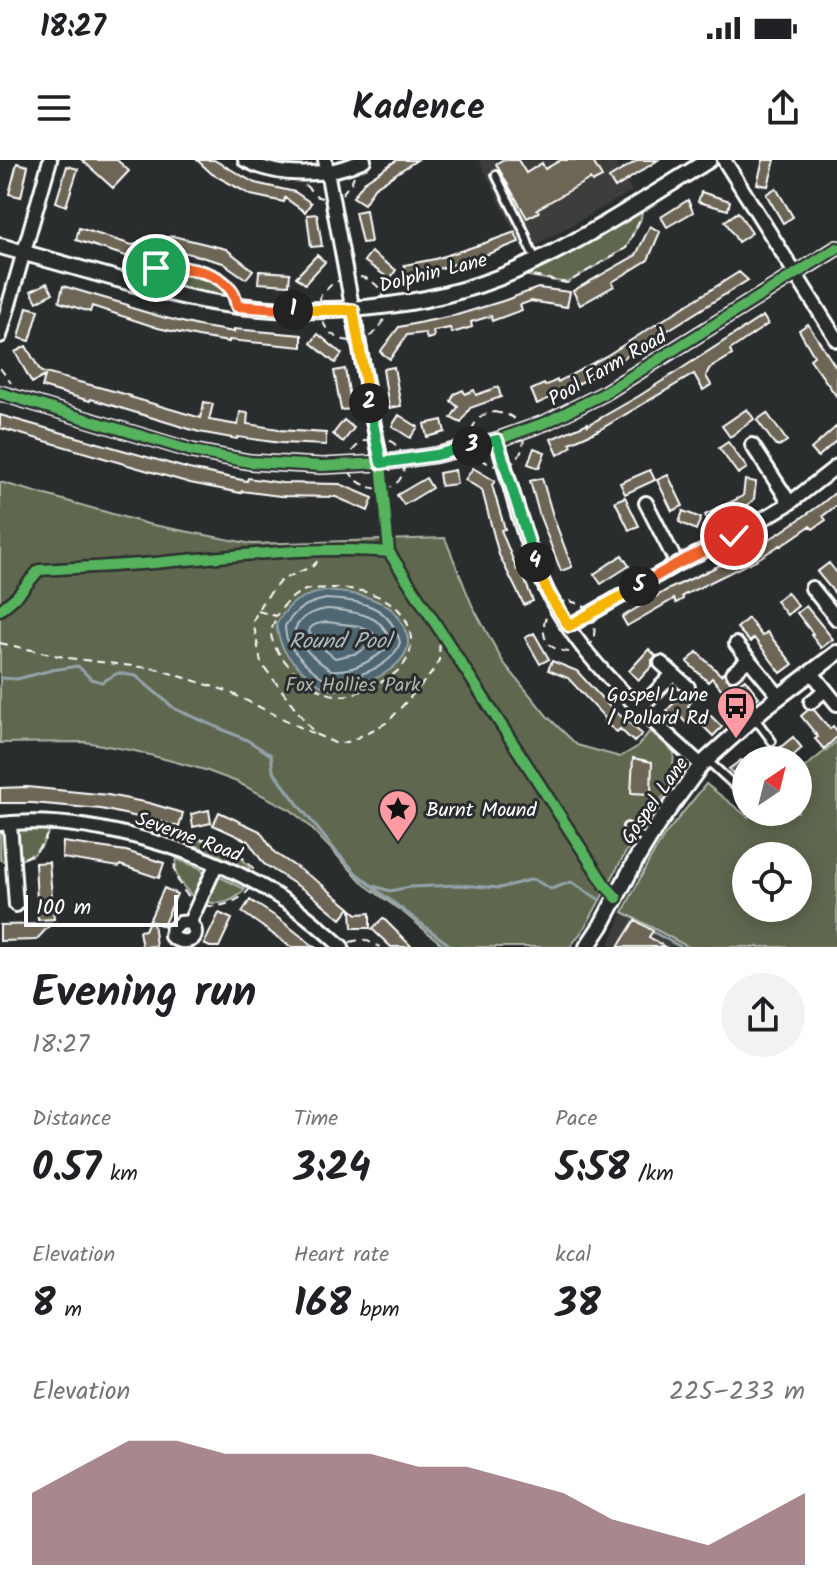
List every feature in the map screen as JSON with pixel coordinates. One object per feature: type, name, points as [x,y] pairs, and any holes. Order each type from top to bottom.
[{"type":"street","points":[[0,336],[50,160]]},
{"type":"street","points":[[245,160],[277,171],[300,173],[364,160]]},
{"type":"street","name":"Dolphin Lane","points":[[0,246],[170,294],[237,306],[307,311],[353,310],[423,299],[512,273],[567,247],[709,160]]},
{"type":"street","points":[[724,160],[837,340]]},
{"type":"street","points":[[326,166],[381,463]]},
{"type":"street","name":"Pool Farm Road","points":[[6,395],[192,451],[250,462],[322,466],[381,463],[436,455],[497,440],[547,422],[603,394],[837,248]]},
{"type":"street","points":[[497,440],[534,560],[548,593],[569,626],[588,655],[613,683],[704,762]]},
{"type":"street","points":[[752,445],[790,503]]},
{"type":"street","points":[[569,626],[790,503],[837,466]]},
{"type":"street","points":[[646,503],[677,564]]},
{"type":"street","points":[[812,588],[837,619]]},
{"type":"street","points":[[825,604],[837,594]]},
{"type":"street","points":[[736,644],[779,696]]},
{"type":"street","name":"Gospel Lane","points":[[587,947],[648,840],[704,762],[779,696],[837,653]]},
{"type":"street","points":[[733,673],[749,659]]},
{"type":"street","points":[[661,663],[688,687]]},
{"type":"street","points":[[812,673],[837,704]]},
{"type":"street","points":[[640,708],[673,674]]},
{"type":"street","points":[[811,702],[825,690]]},
{"type":"street","points":[[5,823],[13,863],[16,905]]},
{"type":"street","name":"Severne Road","points":[[5,823],[52,823],[102,828],[177,849],[254,882],[285,900],[342,947]]},
{"type":"street","points":[[190,922],[216,865]]},
{"type":"lane","points":[[496,175],[537,261]]},
{"type":"lane","points":[[143,286],[149,272],[156,268],[188,268],[222,282],[232,292],[237,306]]},
{"type":"lane","points":[[754,717],[772,741]]},
{"type":"lane","points":[[704,762],[732,785]]},
{"type":"lane","points":[[627,827],[648,840]]},
{"type":"path","points":[[512,273],[567,283],[626,248],[641,219],[643,200]]},
{"type":"path","points":[[0,368],[12,385],[6,395]]},
{"type":"path","points":[[381,463],[383,494]]},
{"type":"path","points":[[314,551],[333,551]]},
{"type":"path","points":[[315,734],[261,663],[253,621],[281,580],[313,566],[333,551]]},
{"type":"path","points":[[346,587],[373,594],[398,608],[407,621],[412,646],[406,662],[390,679],[352,695],[324,693],[289,667],[275,646],[271,633],[276,616],[289,599],[306,590],[346,587]]},
{"type":"path","points":[[257,611],[276,616]]},
{"type":"path","points":[[433,619],[449,643]]},
{"type":"path","points":[[0,643],[68,658],[157,669],[227,691],[337,744],[351,741],[388,722],[431,674],[439,660],[440,630]]},
{"type":"path","points":[[13,863],[33,855],[41,847],[52,823]]},
{"type":"path","points":[[342,947],[353,940],[363,939],[380,947]]},
{"type":"shaded area","points":[[479,160],[613,160],[632,191],[524,252]]},
{"type":"shaded area","points":[[623,912],[680,942],[685,947],[608,947]]},
{"type":"green space","points":[[643,200],[641,219],[626,248],[567,283],[512,273]]},
{"type":"green space","points":[[165,271],[206,278],[227,293],[228,298],[151,280],[153,275]]},
{"type":"green space","name":"Fox Hollies Park","points":[[0,482],[148,524],[252,544],[445,538],[472,605],[503,662],[547,716],[577,745],[620,757],[637,747],[650,731],[674,752],[673,767],[677,778],[634,837],[586,926],[570,947],[445,947],[365,885],[291,810],[237,782],[135,751],[85,742],[0,743]]},
{"type":"green space","points":[[837,741],[837,947],[688,947],[623,912],[664,836],[706,784],[732,804],[732,826],[812,826],[812,762]]},
{"type":"green space","points":[[0,827],[51,827],[41,847],[33,855],[13,863],[0,860]]},
{"type":"green space","points":[[209,840],[233,850],[250,869],[186,841]]},
{"type":"green space","points":[[177,859],[203,871],[194,898],[177,876]]},
{"type":"green space","points":[[220,877],[245,889],[226,902],[203,901],[215,880]]},
{"type":"water","name":"Round Pool","points":[[325,591],[371,598],[394,612],[408,642],[406,652],[397,664],[370,681],[337,690],[320,685],[296,665],[284,650],[276,624],[296,601]]},
{"type":"building","points":[[82,160],[117,160],[129,171],[113,188]]},
{"type":"building","points":[[197,160],[214,160],[255,183],[295,192],[311,203],[305,212],[285,198],[284,202],[251,195],[212,174]]},
{"type":"building","points":[[397,160],[417,160],[374,188],[364,204],[353,197],[364,182]]},
{"type":"building","points":[[502,160],[518,160],[526,173],[542,163],[545,169],[561,160],[592,160],[602,177],[592,182],[590,179],[527,218],[496,164]]},
{"type":"building","points":[[638,160],[658,160],[615,188],[609,178]]},
{"type":"building","points":[[763,160],[775,160],[768,186],[757,184]]},
{"type":"building","points":[[17,163],[28,166],[21,197],[9,194]]},
{"type":"building","points":[[67,166],[78,169],[66,206],[56,202]]},
{"type":"building","points":[[776,188],[793,217],[783,223],[766,194]]},
{"type":"building","points":[[701,192],[730,201],[728,210],[698,202]]},
{"type":"building","points":[[688,200],[693,212],[667,227],[661,217]]},
{"type":"building","points":[[366,210],[371,242],[362,243],[355,212]]},
{"type":"building","points":[[738,212],[752,233],[738,242],[725,221]]},
{"type":"building","points":[[317,214],[322,246],[311,247],[307,215]]},
{"type":"building","points":[[650,226],[660,232],[648,260],[612,282],[614,286],[580,305],[573,291],[636,255]]},
{"type":"building","points":[[79,228],[132,245],[173,236],[226,249],[253,270],[246,279],[223,263],[172,249],[132,258],[76,240]]},
{"type":"building","points":[[515,232],[519,242],[442,268],[406,275],[404,265],[435,259]]},
{"type":"building","points":[[371,252],[396,270],[390,279],[364,261]]},
{"type":"building","points":[[317,255],[325,262],[305,284],[296,277]]},
{"type":"building","points":[[259,271],[290,273],[289,285],[258,283]]},
{"type":"building","points":[[739,272],[748,280],[609,367],[537,404],[531,390],[558,382],[606,356]]},
{"type":"building","points":[[47,283],[53,293],[37,302],[31,291]]},
{"type":"building","points":[[63,286],[198,326],[234,332],[234,329],[302,335],[302,347],[198,337],[158,328],[92,306],[90,312],[59,302]]},
{"type":"building","points":[[538,288],[570,292],[567,307],[531,301],[520,305],[522,310],[492,321],[491,316],[471,322],[472,327],[452,333],[450,328],[433,331],[434,337],[427,339],[425,333],[407,335],[390,359],[380,352],[399,327],[457,315]]},
{"type":"building","points":[[27,307],[39,310],[30,341],[19,338]]},
{"type":"building","points":[[763,316],[768,324],[730,350],[732,355],[709,369],[706,376],[711,385],[703,390],[694,374],[599,430],[570,443],[572,446],[558,455],[551,439],[588,425],[639,396]]},
{"type":"building","points":[[808,324],[837,369],[837,397],[810,359],[814,356],[799,330]]},
{"type":"building","points":[[318,334],[342,354],[335,363],[311,343]]},
{"type":"building","points":[[26,346],[41,372],[201,418],[204,402],[213,404],[209,420],[238,425],[240,412],[248,413],[247,424],[326,433],[326,445],[237,439],[199,432],[42,387],[45,376],[32,383],[15,352]]},
{"type":"building","points":[[394,367],[401,406],[389,408],[383,369]]},
{"type":"building","points":[[345,369],[352,409],[341,410],[334,371]]},
{"type":"building","points":[[498,387],[501,397],[470,408],[461,423],[451,418],[458,407],[451,401],[454,394],[474,390],[476,395]]},
{"type":"building","points":[[747,409],[754,419],[730,437],[722,426]]},
{"type":"building","points":[[767,413],[787,441],[779,446],[757,420]]},
{"type":"building","points":[[0,415],[189,469],[247,481],[248,478],[282,483],[340,484],[373,498],[368,511],[336,497],[241,493],[190,483],[0,428]]},
{"type":"building","points":[[399,415],[418,427],[410,438],[392,426]]},
{"type":"building","points":[[344,420],[354,428],[343,442],[333,434]]},
{"type":"building","points":[[442,420],[445,432],[427,437],[424,424]]},
{"type":"building","points":[[837,426],[837,440],[818,457],[811,449]]},
{"type":"building","points":[[728,442],[747,468],[738,474],[719,448]]},
{"type":"building","points":[[534,448],[545,452],[539,468],[528,464]]},
{"type":"building","points":[[473,468],[495,481],[492,485],[505,529],[501,530],[533,601],[524,605],[499,555],[482,490],[465,480]]},
{"type":"building","points":[[455,470],[457,484],[441,486],[439,473]]},
{"type":"building","points":[[650,470],[655,480],[625,494],[620,483]]},
{"type":"building","points":[[668,475],[683,506],[672,511],[657,480]]},
{"type":"building","points":[[426,478],[432,488],[404,505],[397,495]]},
{"type":"building","points":[[542,478],[572,567],[561,571],[530,481]]},
{"type":"building","points":[[745,480],[756,482],[754,499],[744,509],[711,526],[705,515],[743,496]]},
{"type":"building","points":[[837,491],[837,505],[823,516],[826,520],[813,529],[810,526],[758,559],[682,596],[683,599],[676,603],[674,599],[627,626],[622,617],[667,590],[746,553]]},
{"type":"building","points":[[625,497],[639,526],[629,530],[615,501]]},
{"type":"building","points":[[683,511],[701,518],[696,530],[679,522]]},
{"type":"building","points":[[622,555],[629,566],[601,584],[594,574]]},
{"type":"building","points":[[829,563],[837,573],[837,596],[817,572]]},
{"type":"building","points":[[787,592],[798,606],[787,615],[776,601]]},
{"type":"building","points":[[806,606],[833,639],[821,648],[797,613]]},
{"type":"building","points":[[748,618],[762,636],[767,632],[793,664],[781,673],[754,638],[750,642],[737,628]]},
{"type":"building","points":[[534,633],[549,659],[540,664],[525,638]]},
{"type":"building","points":[[649,649],[656,656],[652,666],[639,680],[629,671]]},
{"type":"building","points":[[697,652],[721,675],[724,672],[734,684],[724,692],[712,678],[708,682],[687,662]]},
{"type":"building","points":[[552,661],[577,671],[608,705],[642,734],[634,742],[620,729],[617,732],[604,722],[606,719],[568,678],[548,670]]},
{"type":"building","points":[[745,679],[759,697],[748,705],[734,687]]},
{"type":"building","points":[[683,694],[692,701],[688,706],[697,715],[687,724],[678,714],[674,718],[667,710]]},
{"type":"building","points":[[808,710],[814,710],[830,729],[833,726],[837,731],[837,737],[824,749],[801,716]]},
{"type":"building","points":[[709,714],[722,727],[713,736],[700,723]]},
{"type":"building","points":[[793,737],[800,746],[782,746]]},
{"type":"building","points":[[633,758],[652,762],[651,794],[631,793]]},
{"type":"building","points":[[27,787],[108,795],[183,813],[179,827],[101,809],[0,803],[0,788]]},
{"type":"building","points":[[209,810],[211,823],[193,827],[191,814]]},
{"type":"building","points":[[219,812],[260,831],[275,853],[320,883],[350,908],[341,919],[312,895],[264,864],[248,841],[213,825]]},
{"type":"building","points":[[63,842],[126,851],[164,863],[159,878],[120,865],[62,858]]},
{"type":"building","points":[[49,862],[54,919],[38,920],[35,863]]},
{"type":"building","points":[[164,888],[177,894],[163,926],[153,922],[156,946],[142,947],[139,931],[145,930]]},
{"type":"building","points":[[250,900],[315,947],[291,947],[242,912]]},
{"type":"building","points":[[351,909],[357,914],[370,913],[370,928],[352,928]]},
{"type":"building","points":[[219,913],[232,919],[219,947],[210,947],[204,944]]},
{"type":"building","points":[[383,918],[412,947],[391,947],[372,929]]},
{"type":"building","points":[[635,920],[653,931],[649,937],[665,947],[618,947]]},
{"type":"building","points":[[51,924],[36,940],[0,941],[0,925]]},
{"type":"waterway","points":[[0,678],[17,679],[78,666],[91,679],[102,682],[118,673],[136,676],[175,709],[247,740],[271,755],[273,771],[300,807],[334,849],[371,885],[390,891],[459,885],[500,888],[533,879],[551,889],[571,882],[600,900]]},
{"type":"waterway","points":[[374,888],[452,947]]},
{"type":"waterway","points":[[653,932],[681,947]]},
{"type":"cycle path","points":[[0,393],[192,451],[250,462],[322,466],[381,463],[436,455],[497,440],[547,422],[603,394],[837,248]]},
{"type":"cycle path","points":[[381,463],[389,552],[605,885],[617,898]]},
{"type":"cycle path","points":[[0,610],[39,570],[282,552],[389,552]]},
{"type":"place","name":"Gospel Lane / Pollard Rd","points":[[736,740]]},
{"type":"place","name":"Burnt Mound","points":[[398,843]]},
{"type":"route","points":[[156,268],[188,268],[206,274],[222,282],[232,292],[237,306],[307,311],[353,310],[381,463],[436,455],[497,440],[534,560],[548,593],[569,626],[677,564],[734,536]]}]
